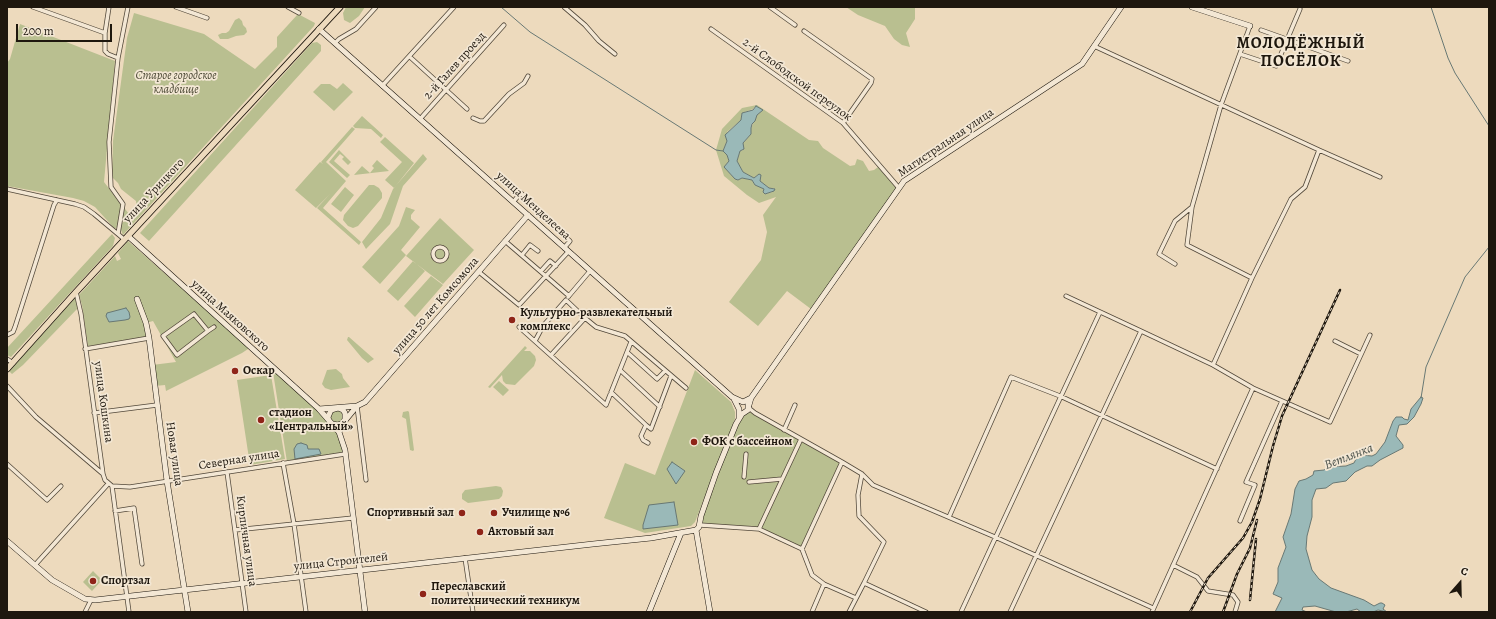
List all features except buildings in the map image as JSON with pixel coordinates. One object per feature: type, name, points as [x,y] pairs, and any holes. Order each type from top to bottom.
[{"type":"main road","name":"улица Урицкого","points":[[7,369],[76,292],[340,7]]},
{"type":"street","points":[[33,7],[106,33]]},
{"type":"street","points":[[109,7],[105,51],[108,54],[118,58]]},
{"type":"street","points":[[118,234],[123,204],[111,187],[109,142],[118,58],[128,7]]},
{"type":"street","points":[[176,7],[207,18]]},
{"type":"street","points":[[288,7],[299,13]]},
{"type":"street","points":[[335,44],[339,39],[356,30],[376,7]]},
{"type":"street","points":[[382,86],[454,7]]},
{"type":"street","points":[[564,7],[586,24],[599,41],[615,54]]},
{"type":"street","points":[[770,7],[796,25]]},
{"type":"street","name":"Магистральная улица","points":[[749,406],[752,398],[904,181],[1082,64],[1121,7]]},
{"type":"street","points":[[1192,7],[1250,26],[1221,105],[1192,207],[1187,245],[1252,278]]},
{"type":"street","points":[[1240,54],[1276,66],[1300,9]]},
{"type":"street","name":"2-й Галев проезд","points":[[420,119],[504,25]]},
{"type":"street","name":"улица Менделеева","points":[[319,29],[733,398]]},
{"type":"street","name":"2-й Слободской переулок","points":[[711,29],[843,123],[899,188]]},
{"type":"street","points":[[1261,30],[1348,62]]},
{"type":"street","points":[[804,31],[872,79],[871,83],[843,123]]},
{"type":"street","points":[[1094,46],[1380,177]]},
{"type":"street","points":[[410,57],[467,109]]},
{"type":"street","points":[[473,118],[484,121],[509,94],[524,83],[528,76]]},
{"type":"street","points":[[1213,365],[1252,278],[1291,199],[1305,187],[1319,150]]},
{"type":"street","points":[[7,189],[57,200],[84,208],[94,214],[118,234],[126,238]]},
{"type":"street","points":[[479,272],[519,305],[556,266],[566,250],[570,241],[534,208],[532,203],[521,193],[513,202]]},
{"type":"street","points":[[7,335],[13,332],[16,327],[54,204],[57,200]]},
{"type":"street","points":[[1175,264],[1159,254],[1175,221],[1192,207]]},
{"type":"street","points":[[528,215],[534,208]]},
{"type":"street","name":"улица 50 лет Комсомола","points":[[356,406],[365,402],[528,215]]},
{"type":"street","name":"улица Маяковского","points":[[126,238],[319,410],[339,432]]},
{"type":"street","points":[[506,241],[547,276],[586,318],[596,326],[625,334],[631,342],[686,388]]},
{"type":"street","points":[[522,255],[530,245],[538,251]]},
{"type":"street","points":[[440,247],[445,249],[447,254],[445,259],[440,262],[435,260],[433,255],[435,250],[440,247]]},
{"type":"street","points":[[541,271],[550,261],[556,266]]},
{"type":"street","points":[[536,341],[543,326],[590,271]]},
{"type":"street","name":"улица Кошкина","points":[[76,292],[81,314],[103,474],[105,480],[110,485],[115,511],[129,612]]},
{"type":"street","points":[[1066,296],[1213,365],[1253,388],[1330,422],[1370,335]]},
{"type":"street","name":"Новая улица","points":[[137,299],[146,323],[149,338],[167,481],[186,590],[188,612]]},
{"type":"street","points":[[961,612],[1100,312]]},
{"type":"street","points":[[208,331],[196,313],[180,327],[163,336],[177,355],[214,327]]},
{"type":"street","points":[[551,355],[586,318]]},
{"type":"street","points":[[519,327],[606,405],[631,342]]},
{"type":"street","points":[[1010,612],[1141,331]]},
{"type":"street","points":[[196,334],[199,338]]},
{"type":"street","points":[[85,349],[149,338]]},
{"type":"street","points":[[190,339],[193,343]]},
{"type":"street","points":[[1334,342],[1361,354]]},
{"type":"street","points":[[184,344],[186,348]]},
{"type":"street","points":[[627,352],[658,379],[664,371]]},
{"type":"street","points":[[7,359],[13,363]]},
{"type":"street","points":[[620,370],[660,407]]},
{"type":"street","points":[[611,392],[651,429],[671,376]]},
{"type":"street","points":[[948,517],[1011,378],[1060,396],[1217,469]]},
{"type":"street","points":[[7,386],[36,417],[103,474]]},
{"type":"street","points":[[733,398],[747,403],[750,410],[862,474],[873,484],[995,537],[1152,610],[1253,388]]},
{"type":"street","points":[[733,398],[742,412],[755,413]]},
{"type":"street","points":[[710,612],[698,528],[716,473],[739,418],[740,404],[752,398]]},
{"type":"street","points":[[1240,521],[1254,485],[1246,482],[1282,401]]},
{"type":"street","points":[[94,412],[157,405]]},
{"type":"street","points":[[786,431],[795,405]]},
{"type":"street","points":[[319,410],[356,406]]},
{"type":"street","points":[[356,406],[343,423],[336,425],[329,421],[329,413],[334,408],[343,410],[345,413],[345,419],[343,423],[339,432],[345,454],[365,612]]},
{"type":"street","points":[[356,406],[366,480]]},
{"type":"street","points":[[739,418],[746,412],[749,406]]},
{"type":"street","points":[[646,425],[641,437],[643,440],[648,442]]},
{"type":"street","points":[[759,529],[801,439]]},
{"type":"street","name":"Северная улица","points":[[110,485],[130,487],[345,454]]},
{"type":"street","points":[[744,477],[746,454]]},
{"type":"street","points":[[802,549],[842,462]]},
{"type":"street","points":[[283,463],[294,524],[306,612]]},
{"type":"street","points":[[7,464],[48,500],[61,486]]},
{"type":"street","name":"Кирпичная улица","points":[[227,472],[246,612]]},
{"type":"street","points":[[849,612],[884,542],[859,516],[858,494],[862,474]]},
{"type":"street","points":[[749,482],[782,479]]},
{"type":"street","points":[[35,565],[110,485]]},
{"type":"street","points":[[115,511],[134,508],[142,564]]},
{"type":"street","points":[[235,530],[353,518]]},
{"type":"street","points":[[698,528],[759,529],[802,549],[812,575],[824,584],[856,598]]},
{"type":"street","name":"улица Строителей","points":[[7,541],[52,580],[85,599],[91,600],[587,545],[680,533],[698,528]]},
{"type":"street","points":[[649,612],[680,533]]},
{"type":"street","points":[[465,558],[473,612]]},
{"type":"street","points":[[397,560],[398,566]]},
{"type":"street","points":[[1173,565],[1197,577],[1208,591],[1234,596],[1238,602],[1234,612]]},
{"type":"street","points":[[864,583],[926,612]]},
{"type":"street","points":[[812,612],[824,584]]},
{"type":"street","points":[[85,612],[91,600]]},
{"type":"green space","points":[[346,7],[365,7],[359,16],[350,23],[344,20],[343,13]]},
{"type":"green space","points":[[846,7],[915,7],[915,19],[906,33],[910,47],[902,45],[894,39],[885,26],[858,15]]},
{"type":"green space","name":"Старое городское кладбище","points":[[134,13],[204,34],[255,69],[277,47],[277,37],[298,14],[315,23],[314,26],[123,235],[121,224],[137,210],[136,201],[121,189],[112,177],[113,141],[127,38]]},
{"type":"green space","points":[[239,18],[247,32],[244,35],[228,39],[220,39],[218,35],[229,31],[235,20]]},
{"type":"green space","points":[[20,24],[115,61],[104,182],[129,214],[115,229],[95,207],[84,201],[7,186],[7,63],[10,59]]},
{"type":"green space","points":[[317,42],[321,45],[321,51],[149,241],[140,233],[312,43]]},
{"type":"green space","points":[[343,83],[353,92],[334,111],[313,92],[321,84],[330,84],[337,89]]},
{"type":"green space","points":[[757,105],[809,140],[818,141],[823,148],[850,166],[855,165],[857,159],[863,161],[869,171],[878,167],[898,187],[811,309],[787,291],[758,326],[729,302],[761,260],[767,232],[763,215],[776,197],[759,203],[747,195],[724,176],[716,150],[722,129],[742,108]],"holes":[[[755,107],[761,111],[757,115],[751,128],[751,134],[743,143],[743,150],[740,151],[737,161],[743,172],[754,178],[759,174],[759,181],[769,188],[774,188],[772,192],[765,194],[764,188],[755,185],[752,180],[742,178],[738,180],[735,179],[726,169],[725,166],[729,161],[727,155],[723,151],[727,141],[727,132],[741,120],[742,113]]]},
{"type":"green space","points":[[362,116],[383,135],[381,138],[371,129],[355,128],[353,126]]},
{"type":"green space","points":[[352,127],[355,129],[326,162],[346,181],[323,208],[361,242],[359,245],[317,208],[330,194],[316,208],[295,190],[320,162],[323,164],[321,162]]},
{"type":"green space","points":[[385,137],[414,163],[394,188],[385,180],[402,162],[380,142]]},
{"type":"green space","points":[[339,150],[351,162],[348,165],[342,159],[344,157],[340,154],[334,161],[350,175],[347,178],[329,162]]},
{"type":"green space","points":[[423,154],[427,159],[403,186],[390,224],[366,249],[362,242],[381,218],[393,189]]},
{"type":"green space","points":[[377,160],[389,171],[354,175],[362,166],[370,173],[374,168],[372,166]]},
{"type":"green space","points":[[369,185],[374,185],[379,188],[382,193],[382,198],[358,226],[353,228],[348,226],[343,220],[344,215]]},
{"type":"green space","points":[[345,187],[354,195],[341,212],[331,204]]},
{"type":"green space","points":[[406,207],[415,210],[411,215],[411,219],[420,227],[401,250],[406,255],[380,284],[362,267],[399,226]]},
{"type":"green space","points":[[440,218],[474,250],[443,284],[406,256]]},
{"type":"green space","points":[[112,234],[115,238],[113,246],[11,357],[7,355],[7,348]]},
{"type":"green space","points":[[128,241],[248,347],[248,349],[166,391],[165,385],[155,386],[152,365],[176,362],[153,321],[146,323],[148,338],[88,346],[82,305],[79,295],[115,256],[117,261],[121,259],[118,253]]},
{"type":"green space","points":[[413,261],[425,271],[398,301],[387,291]]},
{"type":"green space","points":[[431,276],[443,285],[415,317],[404,306]]},
{"type":"green space","points":[[75,298],[78,308],[23,365],[12,374],[9,371]]},
{"type":"green space","points":[[348,337],[374,359],[368,363],[362,358],[347,340]]},
{"type":"green space","points":[[525,346],[527,348],[524,351],[530,351],[535,356],[536,360],[534,366],[515,385],[506,384],[503,381],[502,375],[490,388],[488,387]]},
{"type":"green space","points":[[336,369],[342,374],[343,378],[350,387],[331,390],[325,388],[322,384],[327,370]]},
{"type":"green space","points":[[695,370],[731,402],[735,412],[735,419],[695,522],[691,526],[645,533],[604,518],[625,463],[655,475]]},
{"type":"green space","points":[[273,372],[276,372],[318,410],[338,433],[344,453],[287,462]]},
{"type":"green space","name":"стадион «Центральный»","points":[[271,375],[285,459],[250,465],[237,380]]},
{"type":"green space","points":[[499,381],[509,390],[503,396],[493,387]]},
{"type":"green space","points":[[340,409],[345,415],[340,424],[330,420],[329,413]]},
{"type":"green space","points":[[408,411],[413,451],[410,450],[406,419],[402,417],[403,412]]},
{"type":"green space","points":[[750,412],[842,462],[802,549],[759,529],[700,525],[739,419],[746,413]]},
{"type":"green space","points":[[496,486],[501,487],[503,491],[502,496],[499,499],[468,503],[462,499],[462,494],[465,490]]},
{"type":"green space","name":"Спортзал","points":[[93,571],[102,580],[92,591],[83,582]]},
{"type":"water","points":[[756,106],[763,110],[757,115],[752,124],[751,134],[743,143],[744,149],[740,151],[737,161],[743,172],[754,178],[759,174],[761,175],[760,181],[769,188],[775,189],[774,191],[765,194],[763,192],[764,189],[755,185],[752,180],[742,178],[738,180],[735,179],[724,167],[729,161],[727,155],[723,151],[727,141],[725,135],[741,120],[742,113],[753,110]]},
{"type":"water","points":[[126,308],[129,312],[129,319],[109,322],[106,316],[107,313]]},
{"type":"water","points":[[1421,397],[1423,398],[1421,404],[1414,417],[1407,424],[1399,425],[1396,436],[1403,445],[1403,448],[1372,466],[1367,466],[1355,472],[1346,481],[1333,483],[1326,488],[1316,489],[1312,500],[1312,517],[1307,536],[1306,549],[1312,570],[1319,579],[1331,588],[1364,600],[1374,606],[1382,603],[1385,605],[1383,609],[1387,612],[1378,610],[1373,612],[1361,612],[1357,609],[1346,612],[1336,612],[1315,606],[1303,607],[1302,610],[1307,612],[1275,612],[1282,598],[1273,594],[1278,582],[1278,568],[1286,547],[1283,537],[1291,514],[1295,489],[1299,481],[1313,475],[1314,471],[1324,470],[1328,467],[1346,466],[1354,463],[1360,455],[1372,456],[1376,454],[1385,442],[1396,417],[1402,417],[1408,420],[1411,409]]},
{"type":"water","points":[[301,443],[307,445],[308,449],[319,449],[321,454],[295,459],[294,449],[297,444]]},
{"type":"water","points":[[672,462],[685,471],[676,484],[667,469]]},
{"type":"water","points":[[674,502],[678,525],[643,529],[649,505]]},
{"type":"waterway","points":[[501,7],[530,32],[716,150],[723,151]]},
{"type":"waterway","points":[[1431,7],[1448,58],[1455,73],[1489,126]]},
{"type":"waterway","name":"Ветлянка","points":[[1421,398],[1426,367],[1465,277],[1489,247]]},
{"type":"railway","points":[[1190,612],[1208,578],[1243,538],[1252,522],[1260,499],[1282,416],[1340,290]]},
{"type":"railway","points":[[1223,612],[1237,574],[1250,548],[1257,520]]},
{"type":"railway","points":[[1250,600],[1256,539]]},
{"type":"place","name":"Культурно-развлекательный комплекс","points":[[512,320]]},
{"type":"place","name":"Оскар","points":[[235,371]]},
{"type":"place","name":"стадион «Центральный»","points":[[261,420]]},
{"type":"place","name":"ФОК с бассейном","points":[[694,442]]},
{"type":"place","name":"Спортивный зал","points":[[462,513]]},
{"type":"place","name":"Училище №6","points":[[494,513]]},
{"type":"place","name":"Актовый зал","points":[[480,532]]},
{"type":"place","name":"Спортзал","points":[[93,581]]},
{"type":"place","name":"Переславский политехнический техникум","points":[[423,594]]},
{"type":"district","name":"МОЛОДЁЖНЫЙ ПОСЁЛОК","points":[[1301,53]]}]
